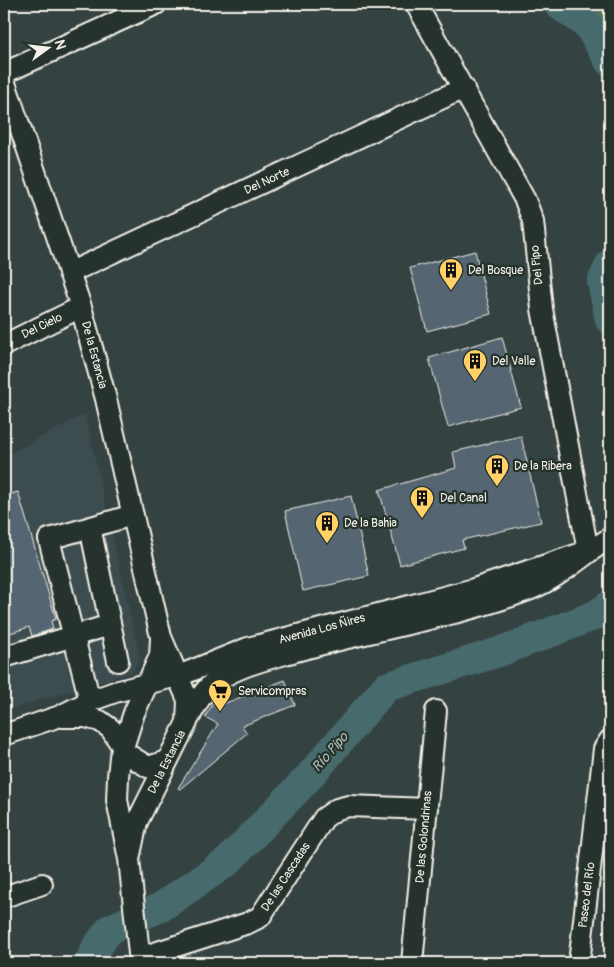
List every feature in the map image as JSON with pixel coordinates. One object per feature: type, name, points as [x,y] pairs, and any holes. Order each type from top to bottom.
[{"type":"street","points":[[4,72],[156,4]]},
{"type":"street","name":"Del Pipo","points":[[416,4],[525,200],[533,221],[542,309],[588,551]]},
{"type":"street","name":"De la Estancia","points":[[4,80],[81,307],[106,399],[161,637],[188,700],[186,722],[137,822],[129,859]]},
{"type":"street","name":"Del Norte","points":[[69,273],[464,88]]},
{"type":"street","name":"Del Cielo","points":[[4,346],[81,307]]},
{"type":"street","points":[[90,701],[49,539],[133,515]]},
{"type":"street","points":[[90,527],[118,660]]},
{"type":"street","name":"Avenida Los Ñires","points":[[4,735],[60,716],[90,701],[178,676],[248,648],[311,639],[477,606],[531,589],[557,576],[588,551],[610,538]]},
{"type":"street","points":[[4,657],[110,625]]},
{"type":"street","name":"De la Estancia","points":[[140,961],[129,859],[117,800],[118,777],[123,748],[145,684],[160,656],[161,637]]},
{"type":"street","name":"Avenida Los Ñires","points":[[186,722],[200,698],[216,682],[311,639]]},
{"type":"street","name":"De las Golondrinas","points":[[412,963],[436,711]]},
{"type":"street","name":"Avenida Los Ñires","points":[[60,716],[100,720],[110,729],[123,748],[137,762],[148,767],[167,761]]},
{"type":"street","name":"Paseo del Río","points":[[579,963],[604,749],[610,740]]},
{"type":"street","name":"De las Cascadas","points":[[140,961],[248,923],[260,917],[324,818],[337,809],[349,806],[427,809]]},
{"type":"street","points":[[4,897],[42,884]]},
{"type":"shaded area","points":[[85,414],[140,658],[132,672],[4,711],[4,457]]},
{"type":"green space","points":[[586,4],[610,4],[610,31]]},
{"type":"building","name":"Del Bosque","points":[[475,251],[491,314],[427,331],[410,268]]},
{"type":"building","name":"Del Valle","points":[[502,337],[521,407],[448,427],[429,358]]},
{"type":"building","points":[[521,436],[541,522],[462,540],[464,548],[400,565],[379,490],[456,468],[453,452]]},
{"type":"building","points":[[18,492],[56,619],[51,621],[53,629],[32,636],[29,627],[4,635],[4,496]]},
{"type":"building","name":"De la Bahia","points":[[351,496],[369,576],[303,591],[285,511]]},
{"type":"building","points":[[285,680],[295,705],[242,726],[247,733],[180,789],[178,788],[218,724],[205,717],[217,697],[223,704]]},
{"type":"waterway","name":"Río Pipo","points":[[558,4],[588,25],[610,62]]},
{"type":"waterway","name":"Río Pipo","points":[[610,264],[602,282],[610,320]]},
{"type":"waterway","name":"Río Pipo","points":[[89,963],[96,948],[110,929],[161,907],[227,862],[308,778],[386,687],[499,652],[596,615],[610,605]]},
{"type":"place","name":"Del Bosque","points":[[451,291]]},
{"type":"place","name":"Del Valle","points":[[475,382]]},
{"type":"place","name":"De la Ribera","points":[[497,487]]},
{"type":"place","name":"Del Canal","points":[[422,519]]},
{"type":"place","name":"De la Bahia","points":[[327,544]]},
{"type":"place","name":"Servicompras","points":[[220,712]]}]
